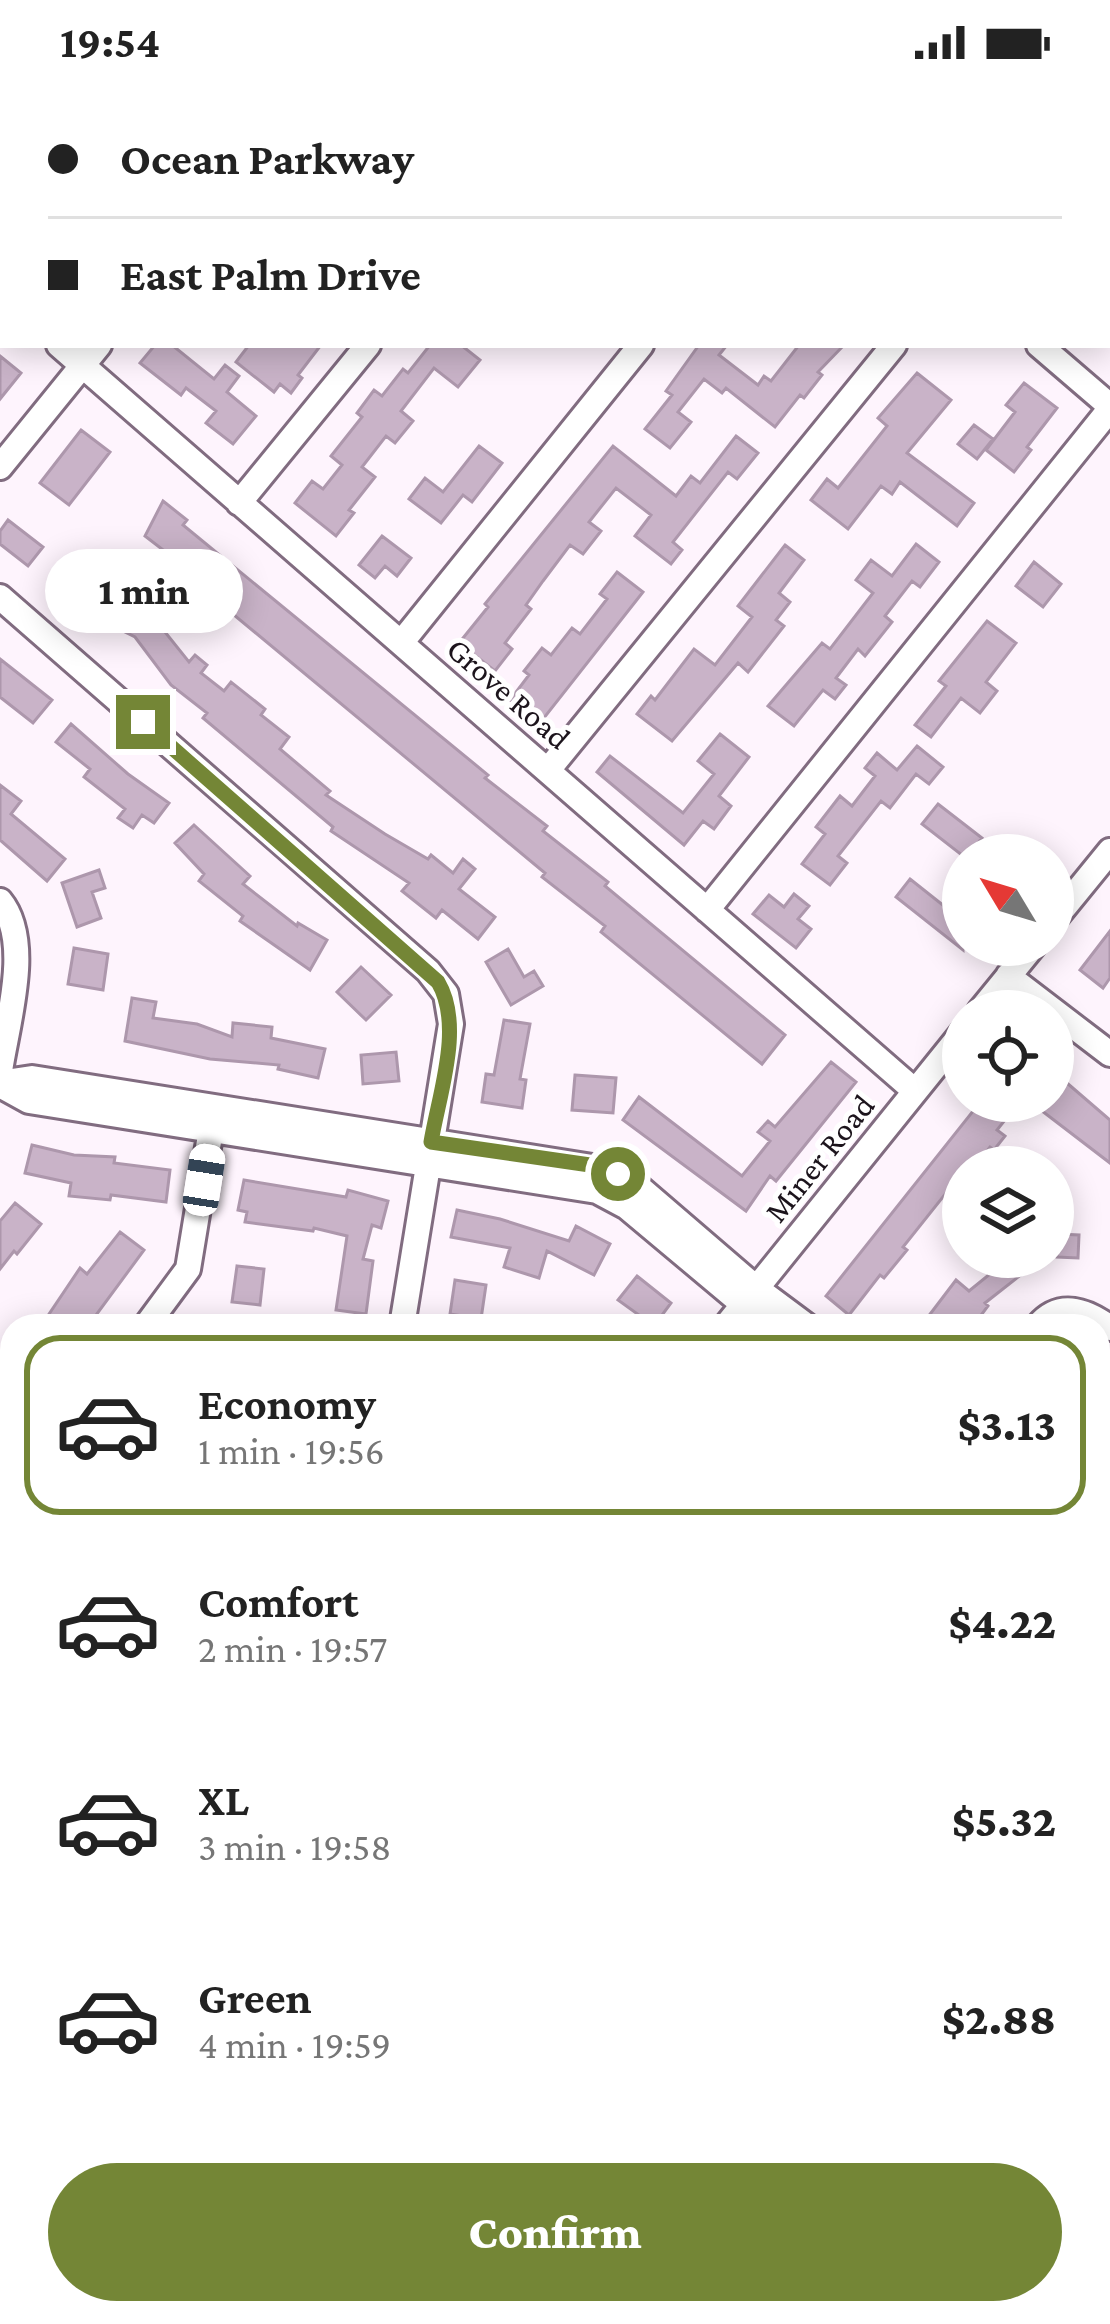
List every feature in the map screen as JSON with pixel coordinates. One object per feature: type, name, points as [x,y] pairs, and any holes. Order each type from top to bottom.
[{"type":"street","name":"Grove Road","points":[[62,348],[915,1091]]},
{"type":"street","points":[[0,467],[96,348]]},
{"type":"street","points":[[239,503],[366,348]]},
{"type":"street","points":[[401,643],[639,348]]},
{"type":"street","points":[[548,770],[892,348]]},
{"type":"street","points":[[706,910],[1110,408],[1042,348]]},
{"type":"street","points":[[0,597],[438,982],[446,994],[451,1024],[404,1314]]},
{"type":"street","points":[[1074,897],[1108,858]]},
{"type":"street","points":[[0,902],[13,920],[18,950],[0,1071]]},
{"type":"street","points":[[997,990],[1016,966]]},
{"type":"street","points":[[1008,976],[1110,1054]]},
{"type":"street","name":"Miner Road","points":[[741,1307],[942,1058]]},
{"type":"street","points":[[0,1084],[29,1101],[213,1118],[430,1153],[590,1165],[618,1174],[641,1189],[741,1307]]},
{"type":"street","points":[[155,1314],[188,1269],[213,1118]]},
{"type":"street","points":[[1054,1314],[1071,1310],[1087,1314]]},
{"type":"building","points":[[152,348],[176,348],[214,379],[225,365],[239,376],[227,392],[256,416],[233,444],[206,423],[216,411],[186,388],[181,395],[140,363]]},
{"type":"building","points":[[247,348],[319,348],[291,393],[280,384],[274,392],[236,362]]},
{"type":"building","points":[[428,348],[465,348],[480,360],[458,387],[434,368],[401,411],[413,421],[395,443],[386,436],[362,467],[375,477],[336,536],[295,503],[312,481],[323,489],[342,465],[331,456],[362,417],[357,413],[374,390],[382,396],[403,369],[408,373]]},
{"type":"building","points":[[697,348],[725,348],[719,355],[758,385],[764,376],[771,381],[797,348],[841,348],[818,372],[822,375],[804,398],[800,395],[775,427],[726,388],[722,393],[704,379],[678,412],[691,422],[670,448],[645,429],[672,395],[666,391]]},
{"type":"building","points":[[0,356],[21,373],[0,399]]},
{"type":"building","points":[[917,373],[951,400],[907,453],[974,503],[957,526],[900,482],[892,494],[881,486],[848,529],[811,500],[827,479],[838,488],[887,426],[878,418]]},
{"type":"building","points":[[1024,383],[1057,408],[1014,472],[986,450],[1015,412],[1006,405]]},
{"type":"building","points":[[974,425],[993,439],[977,459],[958,444]]},
{"type":"building","points":[[81,430],[110,452],[69,505],[40,483]]},
{"type":"building","points":[[736,436],[758,453],[737,479],[728,472],[673,542],[682,550],[671,564],[635,536],[651,515],[616,488],[589,522],[601,531],[583,554],[570,545],[526,605],[531,609],[505,643],[512,649],[495,671],[459,643],[613,446],[676,496],[691,476],[700,483]]},
{"type":"building","points":[[479,446],[502,463],[472,502],[463,495],[441,523],[409,499],[425,478],[443,492]]},
{"type":"building","points":[[163,501],[187,520],[183,525],[488,775],[485,778],[547,826],[543,831],[608,882],[605,886],[785,1035],[762,1064],[601,932],[605,926],[542,877],[545,873],[181,571],[184,566],[145,536]]},
{"type":"building","points":[[8,520],[43,547],[28,566],[0,544],[0,531]]},
{"type":"building","points":[[382,536],[411,558],[397,576],[385,566],[375,578],[359,565]]},
{"type":"building","points":[[916,544],[939,562],[920,587],[912,581],[885,616],[892,622],[865,656],[858,649],[836,678],[846,685],[835,699],[823,690],[794,726],[768,706],[822,643],[830,649],[873,593],[856,580],[871,560],[892,576]]},
{"type":"building","points":[[785,545],[804,560],[779,593],[790,602],[776,620],[784,626],[748,672],[738,663],[672,741],[637,714],[651,696],[655,700],[694,649],[715,665],[752,617],[738,606]]},
{"type":"building","points":[[1034,562],[1061,584],[1043,607],[1016,586]]},
{"type":"building","points":[[70,568],[90,579],[77,602],[57,590]]},
{"type":"building","points":[[617,572],[643,592],[540,723],[510,700],[529,675],[524,671],[542,648],[551,655],[572,628],[580,634],[607,599],[600,594]]},
{"type":"building","points":[[114,597],[153,617],[189,662],[195,655],[207,665],[201,673],[224,691],[231,682],[265,709],[261,715],[289,737],[280,749],[330,791],[326,795],[428,859],[431,855],[453,873],[463,859],[475,869],[459,889],[495,917],[478,939],[442,910],[436,918],[402,891],[409,883],[331,831],[333,827],[203,718],[207,713],[171,685],[135,637],[101,620]]},
{"type":"building","points":[[987,621],[1016,643],[986,682],[997,691],[980,713],[961,698],[931,737],[915,725],[946,686],[939,681]]},
{"type":"building","points":[[0,659],[52,700],[33,723],[0,697]]},
{"type":"building","points":[[71,724],[169,803],[154,823],[142,815],[133,828],[118,818],[125,809],[84,777],[90,769],[56,742]]},
{"type":"building","points":[[720,734],[749,757],[719,796],[731,806],[714,829],[703,821],[684,845],[597,772],[610,756],[683,813],[714,774],[698,761]]},
{"type":"building","points":[[917,746],[943,767],[929,784],[916,774],[890,808],[881,801],[838,856],[847,863],[830,885],[802,864],[825,834],[816,827],[840,796],[852,806],[875,776],[865,768],[877,753],[897,770]]},
{"type":"building","points":[[0,785],[21,801],[11,814],[65,859],[47,881],[0,840]]},
{"type":"building","points":[[938,804],[977,834],[942,834],[942,840],[922,824]]},
{"type":"building","points":[[194,825],[250,876],[243,884],[297,926],[327,940],[310,970],[240,921],[243,916],[199,881],[204,874],[175,843]]},
{"type":"building","points":[[99,870],[105,888],[92,892],[101,918],[77,927],[62,883]]},
{"type":"building","points":[[910,879],[942,904],[942,933],[896,897]]},
{"type":"building","points":[[794,894],[809,906],[798,919],[811,929],[796,948],[753,914],[769,895],[784,907]]},
{"type":"building","points":[[1110,931],[1110,978],[1103,988],[1080,970]]},
{"type":"building","points":[[74,948],[108,954],[103,990],[68,984]]},
{"type":"building","points":[[508,949],[524,977],[534,971],[543,986],[511,1005],[486,962]]},
{"type":"building","points":[[361,967],[391,995],[366,1020],[337,992]]},
{"type":"building","points":[[132,998],[156,1002],[153,1018],[197,1024],[232,1037],[233,1023],[272,1027],[271,1038],[325,1049],[318,1078],[278,1069],[279,1065],[210,1059],[125,1041]]},
{"type":"building","points":[[504,1020],[530,1024],[520,1079],[526,1080],[522,1108],[482,1102],[486,1074],[494,1075]]},
{"type":"building","points":[[396,1052],[399,1081],[363,1084],[361,1055]]},
{"type":"building","points":[[831,1062],[856,1082],[776,1181],[770,1176],[746,1211],[623,1120],[639,1097],[742,1176],[770,1141],[758,1132],[768,1121],[775,1127]]},
{"type":"building","points":[[575,1075],[616,1078],[613,1113],[572,1110]]},
{"type":"building","points":[[1074,1089],[1110,1120],[1110,1163],[1056,1122],[1074,1122]]},
{"type":"building","points":[[964,1122],[1003,1122],[997,1130],[1005,1136],[997,1146],[945,1146]]},
{"type":"building","points":[[32,1145],[170,1170],[166,1202],[69,1196],[71,1183],[25,1173]]},
{"type":"building","points":[[942,1150],[942,1198],[903,1247],[907,1250],[848,1314],[826,1296]]},
{"type":"building","points":[[244,1180],[346,1197],[348,1190],[388,1201],[381,1228],[372,1225],[363,1259],[373,1261],[366,1314],[336,1310],[347,1236],[245,1222],[247,1212],[238,1210]]},
{"type":"building","points":[[15,1203],[41,1224],[0,1269],[0,1221]]},
{"type":"building","points":[[457,1210],[569,1241],[576,1226],[610,1244],[594,1275],[547,1251],[539,1278],[504,1267],[510,1248],[451,1237]]},
{"type":"building","points":[[120,1232],[144,1250],[97,1314],[49,1314],[80,1268],[87,1274]]},
{"type":"building","points":[[1074,1235],[1079,1235],[1078,1258],[1074,1258]]},
{"type":"building","points":[[237,1266],[264,1269],[260,1305],[232,1302]]},
{"type":"building","points":[[637,1276],[671,1303],[663,1314],[637,1314],[618,1300]]},
{"type":"building","points":[[985,1278],[1017,1278],[985,1303],[988,1306],[982,1314],[930,1314],[956,1280],[969,1291]]},
{"type":"building","points":[[455,1280],[486,1285],[482,1314],[450,1314]]},
{"type":"route","points":[[143,722],[438,982],[446,994],[451,1024],[431,1142],[590,1165],[618,1174]]}]
